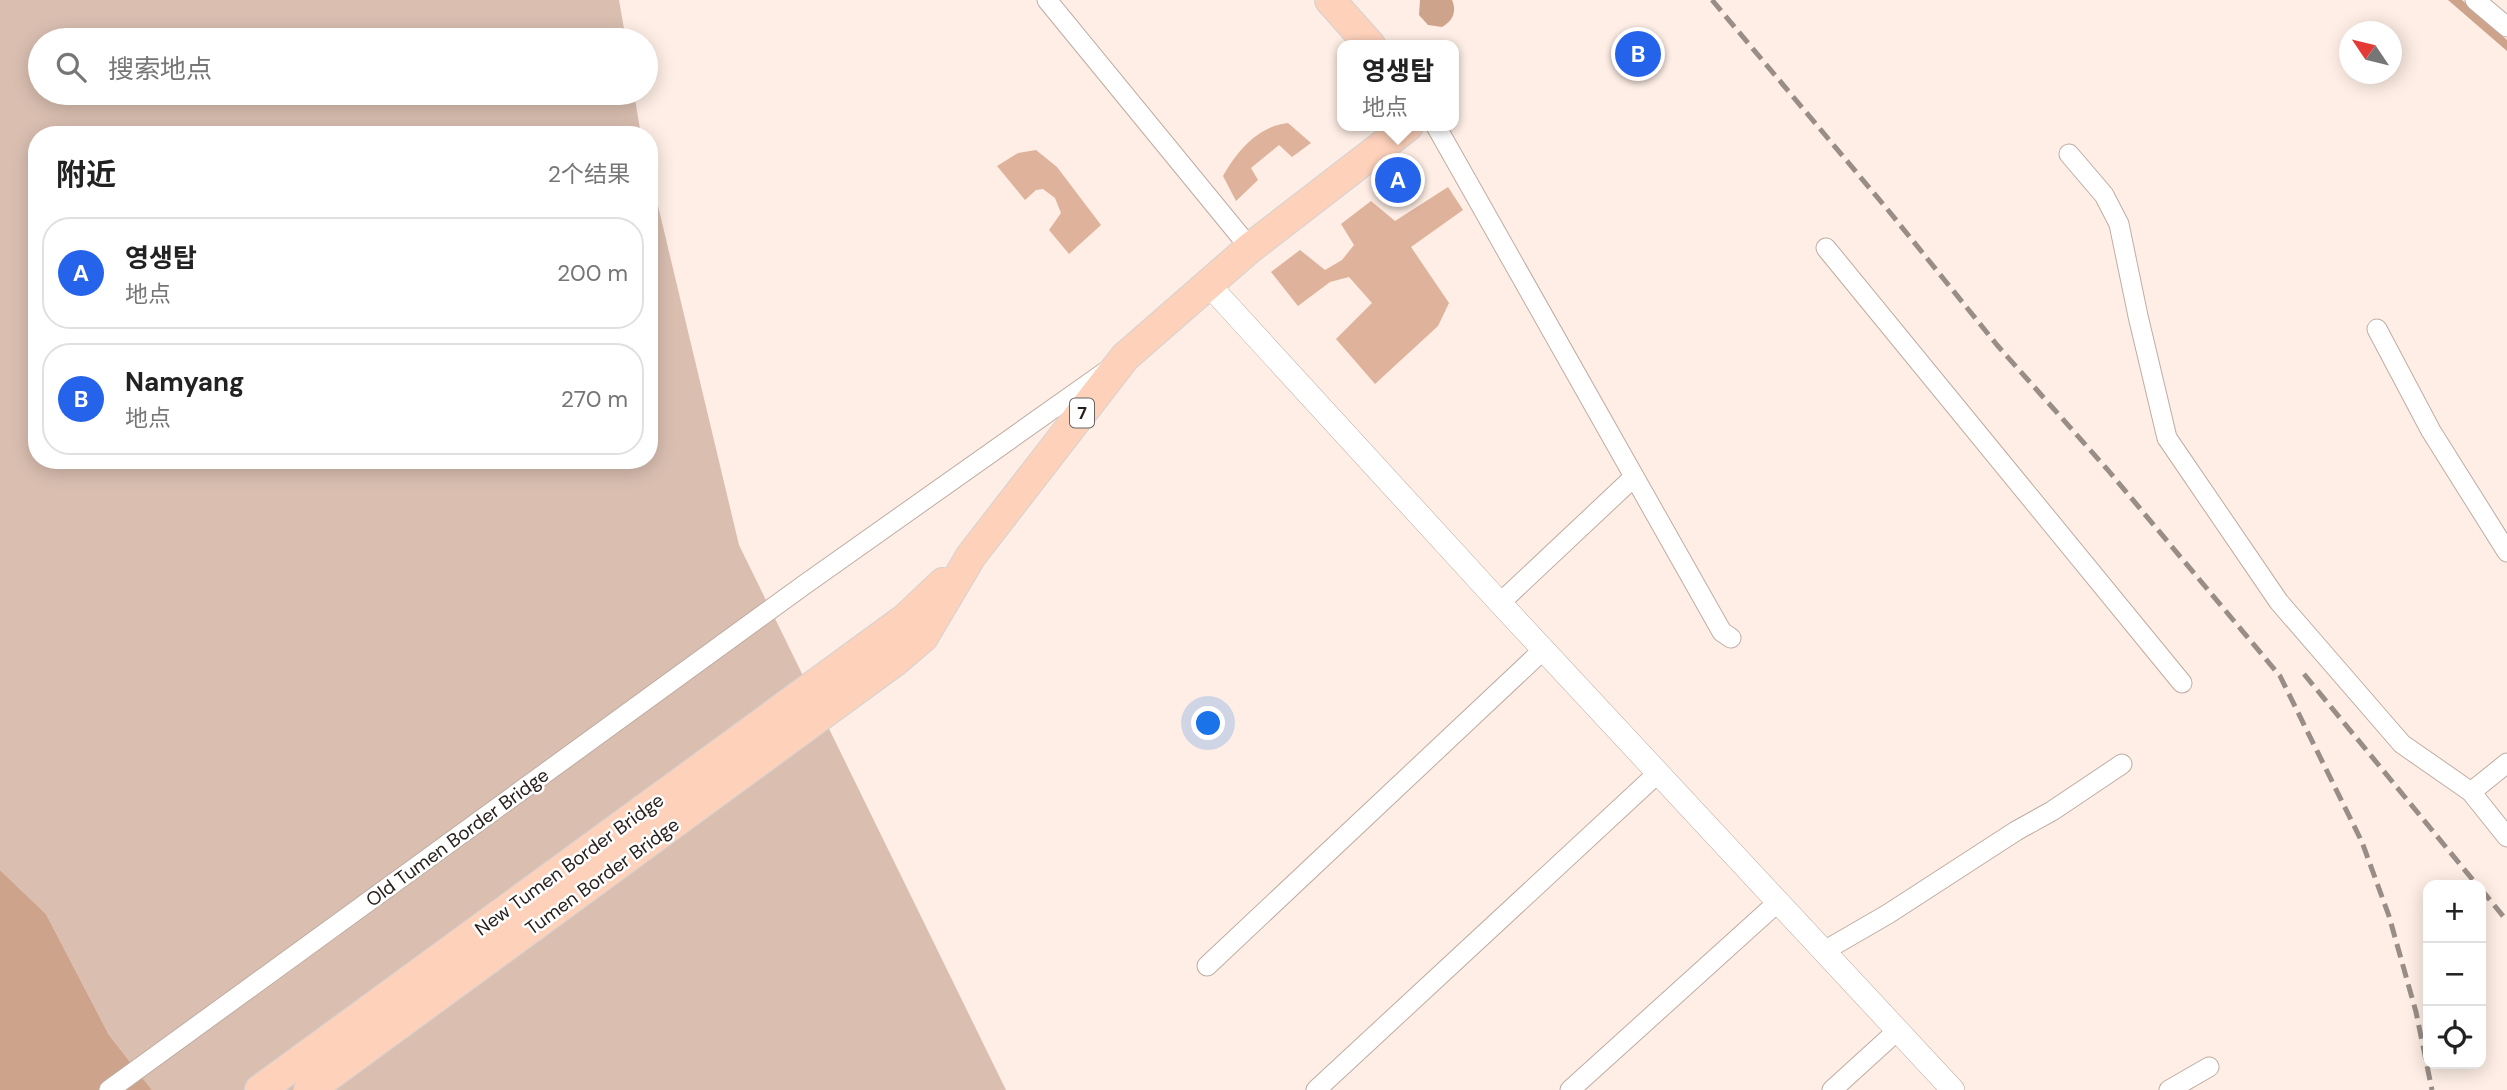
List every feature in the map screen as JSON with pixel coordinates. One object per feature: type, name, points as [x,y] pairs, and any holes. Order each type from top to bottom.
[{"type":"main road","points":[[1330,0],[1366,40]]},
{"type":"main road","name":"7","points":[[887,650],[923,637],[971,556],[1125,357],[1250,248],[1402,131]]},
{"type":"main road","name":"New Tumen Border Bridge","points":[[260,1090],[887,650]]},
{"type":"main road","name":"Tumen Border Bridge","points":[[309,1090],[887,650]]},
{"type":"street","points":[[1047,0],[1250,248]]},
{"type":"street","points":[[2475,0],[2507,27]]},
{"type":"street","points":[[1439,131],[1722,632],[1731,638]]},
{"type":"street","points":[[2068,154],[2104,195],[2119,224],[2167,438],[2279,602],[2402,744],[2471,792],[2507,837]]},
{"type":"street","points":[[1826,248],[2182,683]]},
{"type":"street","points":[[1209,285],[1543,650],[1953,1090]]},
{"type":"street","points":[[2376,329],[2431,431],[2507,552]]},
{"type":"street","name":"Old Tumen Border Bridge","points":[[109,1090],[804,584],[1125,357]]},
{"type":"street","points":[[1500,603],[1634,477]]},
{"type":"street","points":[[1207,966],[1543,650]]},
{"type":"street","points":[[2471,792],[2507,763]]},
{"type":"street","points":[[1824,951],[1888,914],[2122,764]]},
{"type":"street","points":[[1316,1090],[1658,773]]},
{"type":"street","points":[[1570,1090],[1778,902]]},
{"type":"street","points":[[1832,1090],[1898,1030]]},
{"type":"street","points":[[2169,1090],[2209,1067]]},
{"type":"shaded area","points":[[0,0],[619,0],[624,28],[28,28],[28,105],[636,105],[640,126],[28,126],[28,469],[658,469],[658,206],[739,545],[1006,1090],[152,1090],[109,1035],[46,914],[0,870]]},
{"type":"shaded area","points":[[1420,0],[1452,0],[1454,12],[1451,19],[1442,27],[1428,25],[1419,15]]},
{"type":"shaded area","points":[[2448,0],[2462,0],[2507,40],[2507,51]]},
{"type":"shaded area","points":[[1288,123],[1311,143],[1292,157],[1279,145],[1251,168],[1258,180],[1236,201],[1223,176],[1229,167],[1242,149],[1258,134]]},
{"type":"shaded area","points":[[1036,150],[1057,167],[1101,225],[1069,254],[1049,230],[1061,213],[1055,198],[1043,189],[1036,190],[1025,200],[997,166],[1018,153]]},
{"type":"shaded area","points":[[1448,187],[1463,210],[1411,247],[1449,303],[1438,326],[1375,384],[1336,339],[1372,303],[1349,277],[1330,282],[1298,306],[1271,272],[1300,250],[1325,270],[1342,260],[1354,245],[1341,224],[1371,201],[1395,221]]},
{"type":"shaded area","points":[[0,870],[46,914],[109,1035],[152,1090],[0,1090]]},
{"type":"railway","points":[[1712,0],[1997,345],[2107,469],[2280,676],[2362,842],[2389,916],[2416,1012],[2432,1090]]},
{"type":"railway","points":[[2304,674],[2473,880]]},
{"type":"railway","points":[[2486,895],[2507,921]]},
{"type":"place","name":"Namyang","points":[[1638,54]]},
{"type":"place","name":"영생탑","points":[[1398,180]]}]
